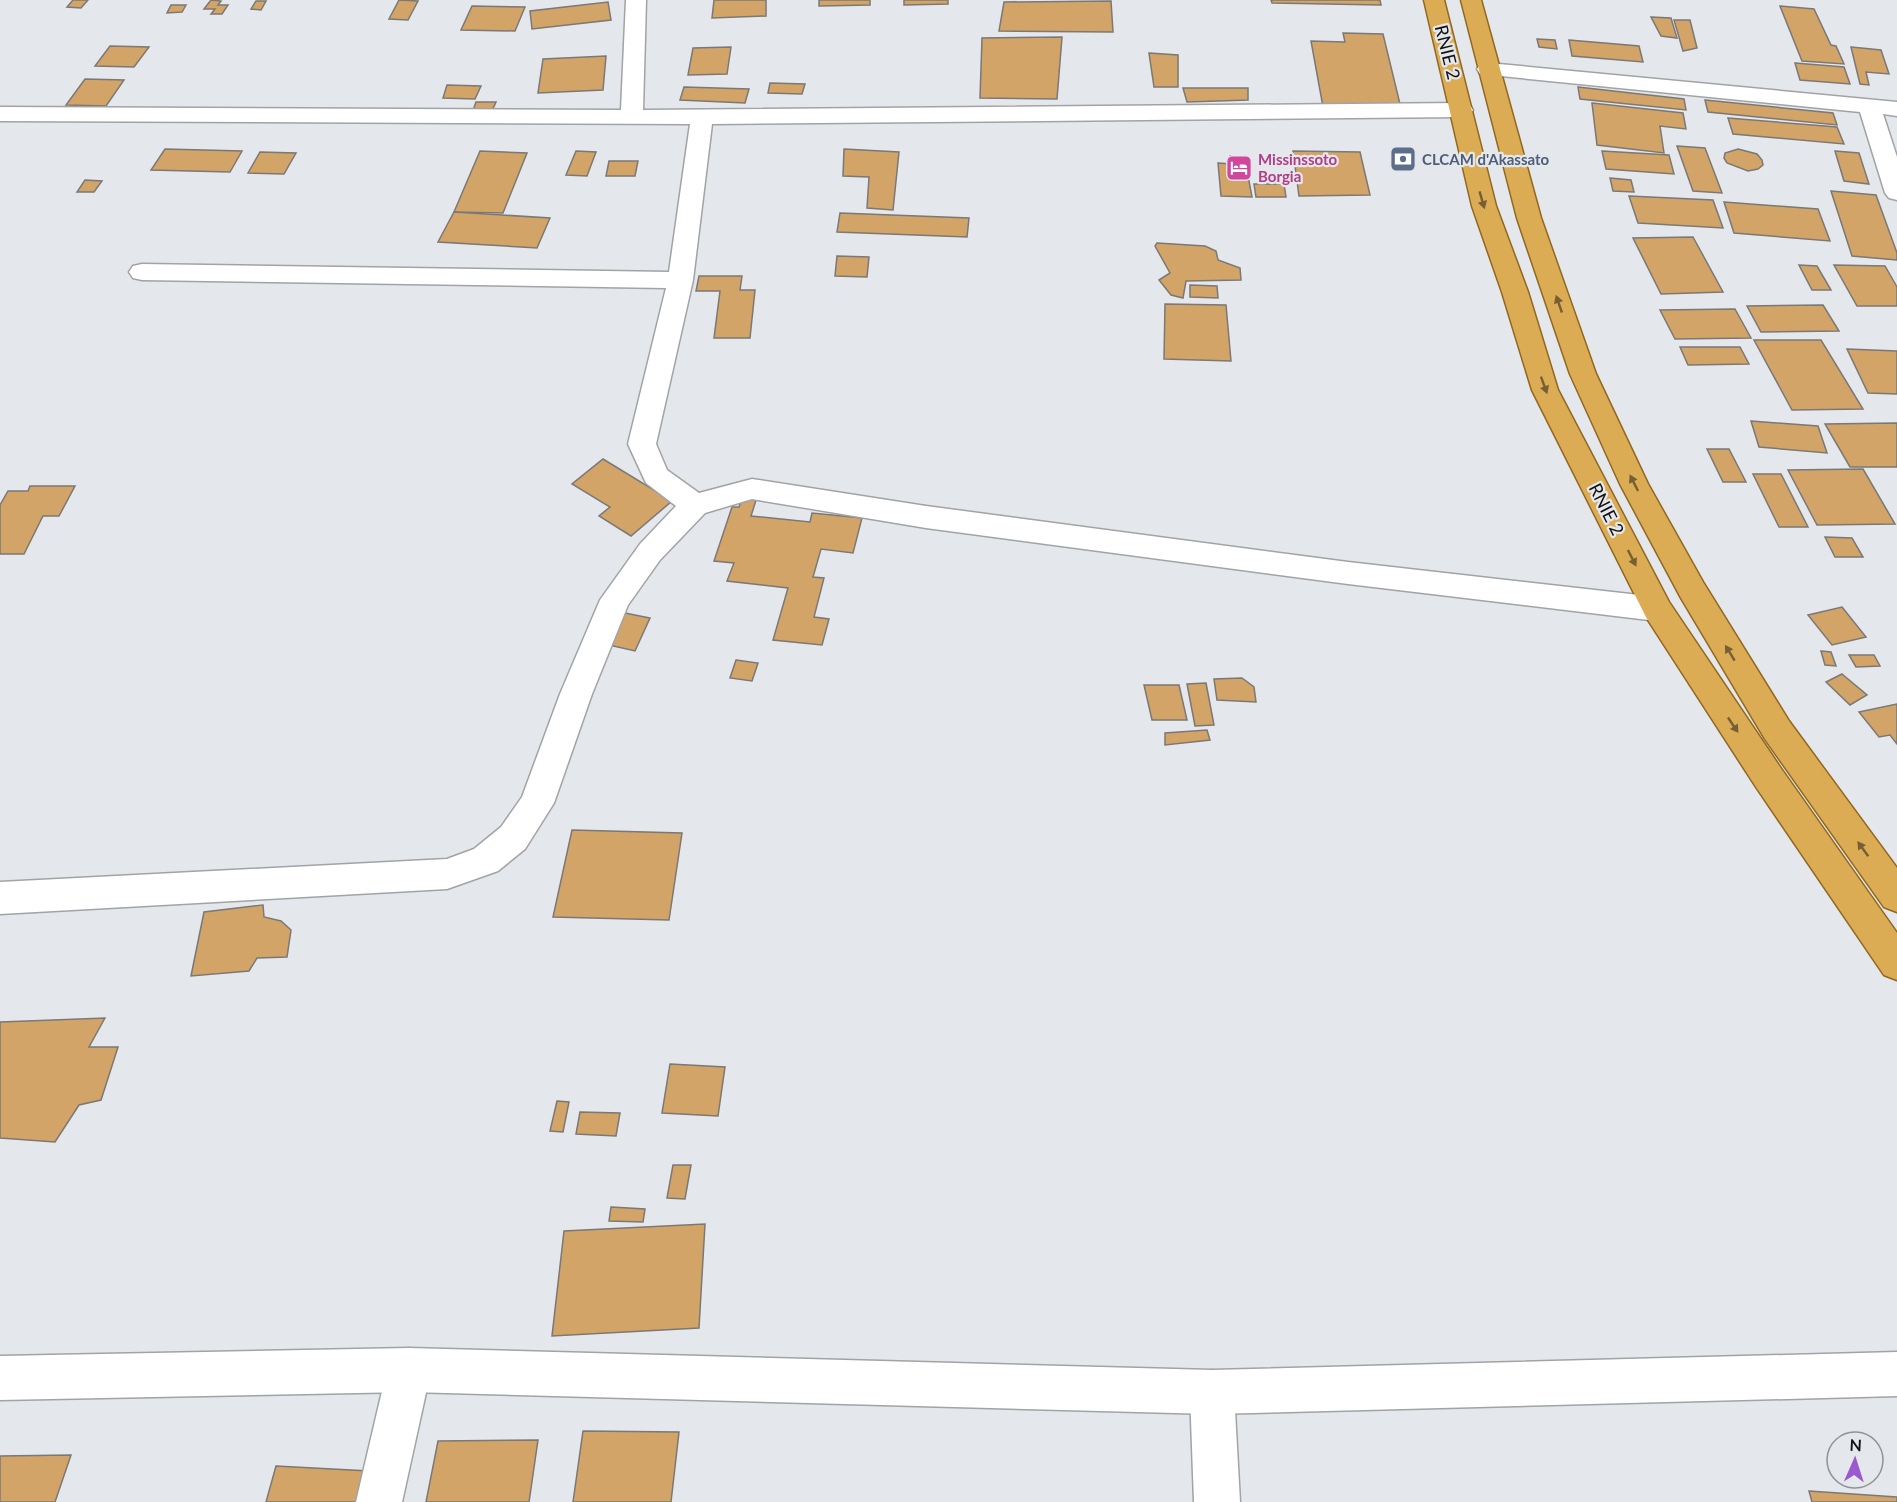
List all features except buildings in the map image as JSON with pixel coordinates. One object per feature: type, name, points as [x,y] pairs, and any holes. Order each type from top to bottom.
[{"type":"highway","name":"RNIE 2","points":[[1434,0],[1462,110],[1470,156],[1484,206],[1515,292],[1545,390],[1657,609],[1767,777],[1897,963]]},
{"type":"highway","name":"RNIE 2","points":[[1471,0],[1529,218],[1579,363],[1634,484],[1692,590],[1777,730],[1897,897]]},
{"type":"street","points":[[632,115],[636,0]]},
{"type":"street","points":[[1488,69],[1897,109]]},
{"type":"street","points":[[1869,105],[1897,193]]},
{"type":"street","points":[[0,114],[702,117],[1462,110]]},
{"type":"street","points":[[695,505],[656,476],[642,444],[680,280],[702,117]]},
{"type":"street","points":[[142,272],[680,280]]},
{"type":"street","points":[[0,898],[447,874],[486,860],[513,838],[537,803],[576,694],[615,600],[650,552],[695,505],[752,489],[926,517],[1348,573],[1657,609]]},
{"type":"street","points":[[0,1378],[408,1370],[1212,1392],[1897,1374]]},
{"type":"street","points":[[379,1502],[408,1370]]},
{"type":"street","points":[[1212,1392],[1217,1502]]},
{"type":"place","name":"CLCAM d'Akassato","points":[[1403,159]]},
{"type":"place","name":"Missinssoto Borgia","points":[[1239,168]]}]
